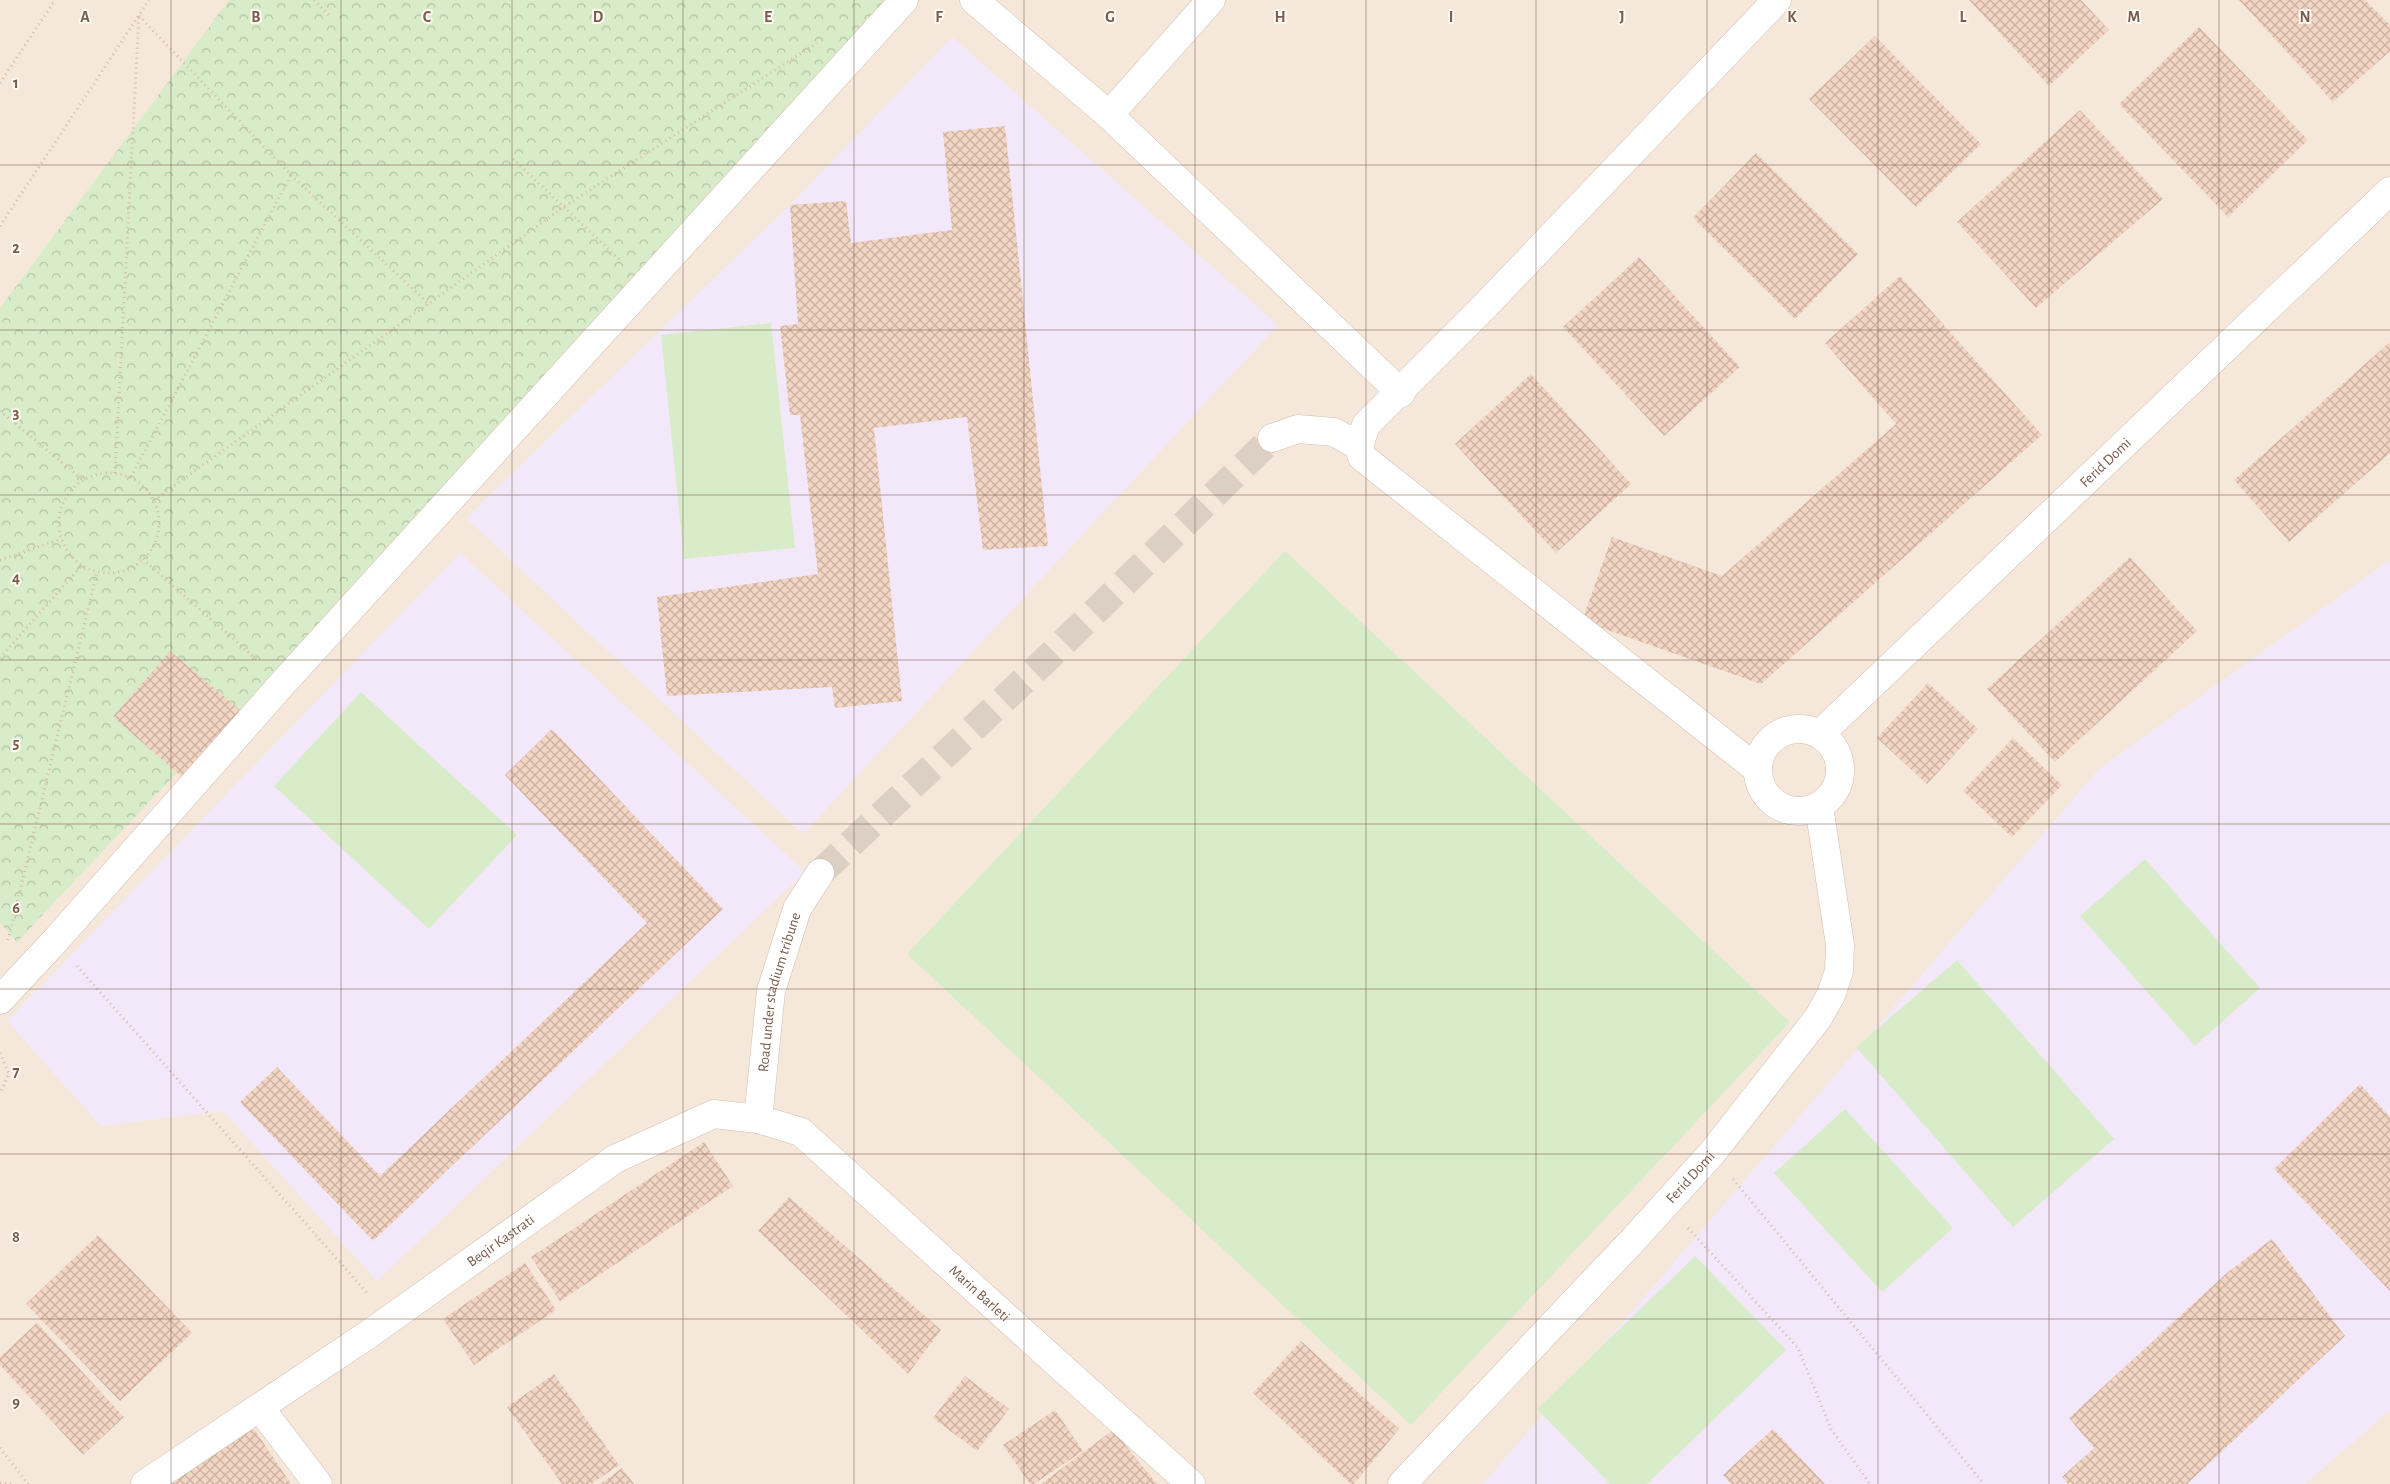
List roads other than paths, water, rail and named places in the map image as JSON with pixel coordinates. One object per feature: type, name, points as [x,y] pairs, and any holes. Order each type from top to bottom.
[{"type":"street","points":[[0,1000],[55,941],[283,683],[904,0]]},
{"type":"street","points":[[974,0],[1109,115],[1400,392]]},
{"type":"street","points":[[1109,115],[1211,0]]},
{"type":"street","points":[[1757,769],[1362,457],[1359,446],[1366,425],[1400,392],[1777,0]]},
{"type":"street","name":"Ferid Domi","points":[[1820,734],[2390,191]]},
{"type":"street","points":[[1272,438],[1298,429],[1334,432],[1359,446]]},
{"type":"street","points":[[1792,729],[1806,729],[1820,734],[1830,743],[1838,756],[1840,770],[1834,791],[1819,806],[1805,810],[1790,810],[1777,805],[1766,796],[1759,784],[1757,769],[1760,756],[1767,743],[1778,734],[1792,729]]},
{"type":"street","name":"Ferid Domi","points":[[1402,1484],[1712,1153],[1818,1018],[1831,996],[1839,971],[1840,945],[1819,806]]},
{"type":"street","name":"Road under stadium tribune","points":[[758,1118],[771,991],[797,909],[820,873]]},
{"type":"street","name":"Beqir Kastrati","points":[[145,1484],[390,1319],[615,1159],[714,1114],[758,1118]]},
{"type":"street","name":"Marin Barleti","points":[[758,1118],[801,1132],[1191,1484]]},
{"type":"street","points":[[260,1408],[318,1484]]},
{"type":"tunnel","points":[[820,873],[1054,652],[1272,438]]}]
